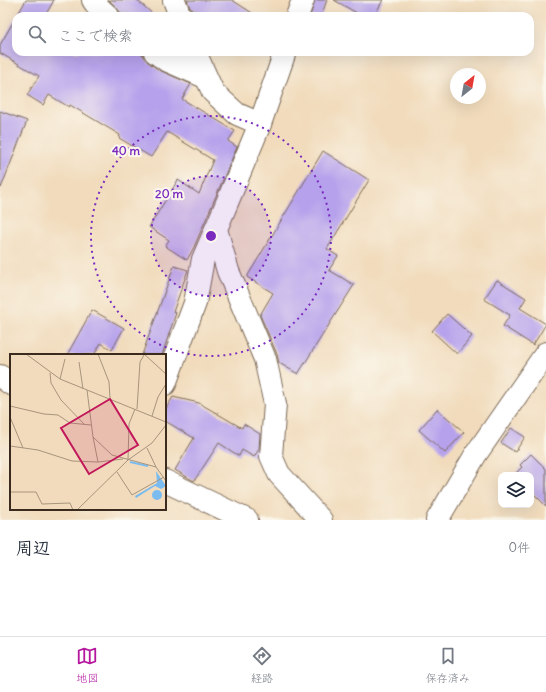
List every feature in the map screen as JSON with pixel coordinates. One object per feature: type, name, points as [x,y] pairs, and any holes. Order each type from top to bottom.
[{"type":"street","points":[[93,0],[104,12]]},
{"type":"street","points":[[174,0],[178,12]]},
{"type":"street","points":[[298,12],[303,0]]},
{"type":"street","points":[[160,56],[166,60],[205,77]]},
{"type":"street","points":[[197,56],[213,92],[237,114],[260,124]]},
{"type":"street","points":[[166,381],[195,303],[203,259],[260,124],[284,56]]},
{"type":"street","points":[[216,229],[228,271],[264,359],[275,404],[271,456],[279,474],[321,520]]},
{"type":"street","points":[[437,520],[476,454],[546,353]]},
{"type":"street","points":[[0,376],[10,383]]},
{"type":"street","points":[[166,481],[247,520]]},
{"type":"building","points":[[26,0],[54,0],[47,12],[19,12]]},
{"type":"building","points":[[109,0],[137,0],[150,12],[120,12]]},
{"type":"building","points":[[187,0],[232,0],[251,12],[196,12],[190,8]]},
{"type":"building","points":[[315,0],[327,0],[322,12],[311,12]]},
{"type":"building","points":[[334,0],[383,0],[376,12],[355,12]]},
{"type":"building","points":[[12,24],[12,56],[144,56],[148,62],[159,70],[191,84],[182,99],[235,131],[228,141],[237,147],[187,260],[165,246],[169,240],[149,227],[178,180],[199,194],[213,160],[167,132],[151,157],[119,138],[120,135],[70,105],[69,107],[49,95],[43,105],[27,95],[39,76],[0,53],[0,45]]},
{"type":"building","points":[[0,111],[27,121],[1,188],[0,187]]},
{"type":"building","points":[[323,151],[369,180],[327,249],[338,256],[329,270],[354,285],[298,374],[279,363],[277,354],[260,315],[273,293],[247,277]]},
{"type":"building","points":[[174,266],[188,270],[173,312],[176,313],[162,354],[142,354]]},
{"type":"building","points":[[497,280],[526,298],[520,308],[546,324],[533,345],[503,326],[510,315],[484,299]]},
{"type":"building","points":[[92,310],[124,328],[112,350],[101,343],[95,354],[68,354]]},
{"type":"building","points":[[447,314],[472,336],[457,354],[432,331]]},
{"type":"building","points":[[173,397],[199,403],[242,428],[244,424],[260,434],[259,449],[254,457],[242,450],[239,456],[219,443],[194,481],[175,470],[194,438],[166,422],[166,408]]},
{"type":"building","points":[[437,409],[464,432],[445,453],[419,430]]},
{"type":"building","points":[[511,428],[525,437],[515,452],[501,443]]},
{"type":"building","points":[[531,454],[546,469],[546,506],[534,494],[534,472],[517,472],[522,467],[520,465]]}]
